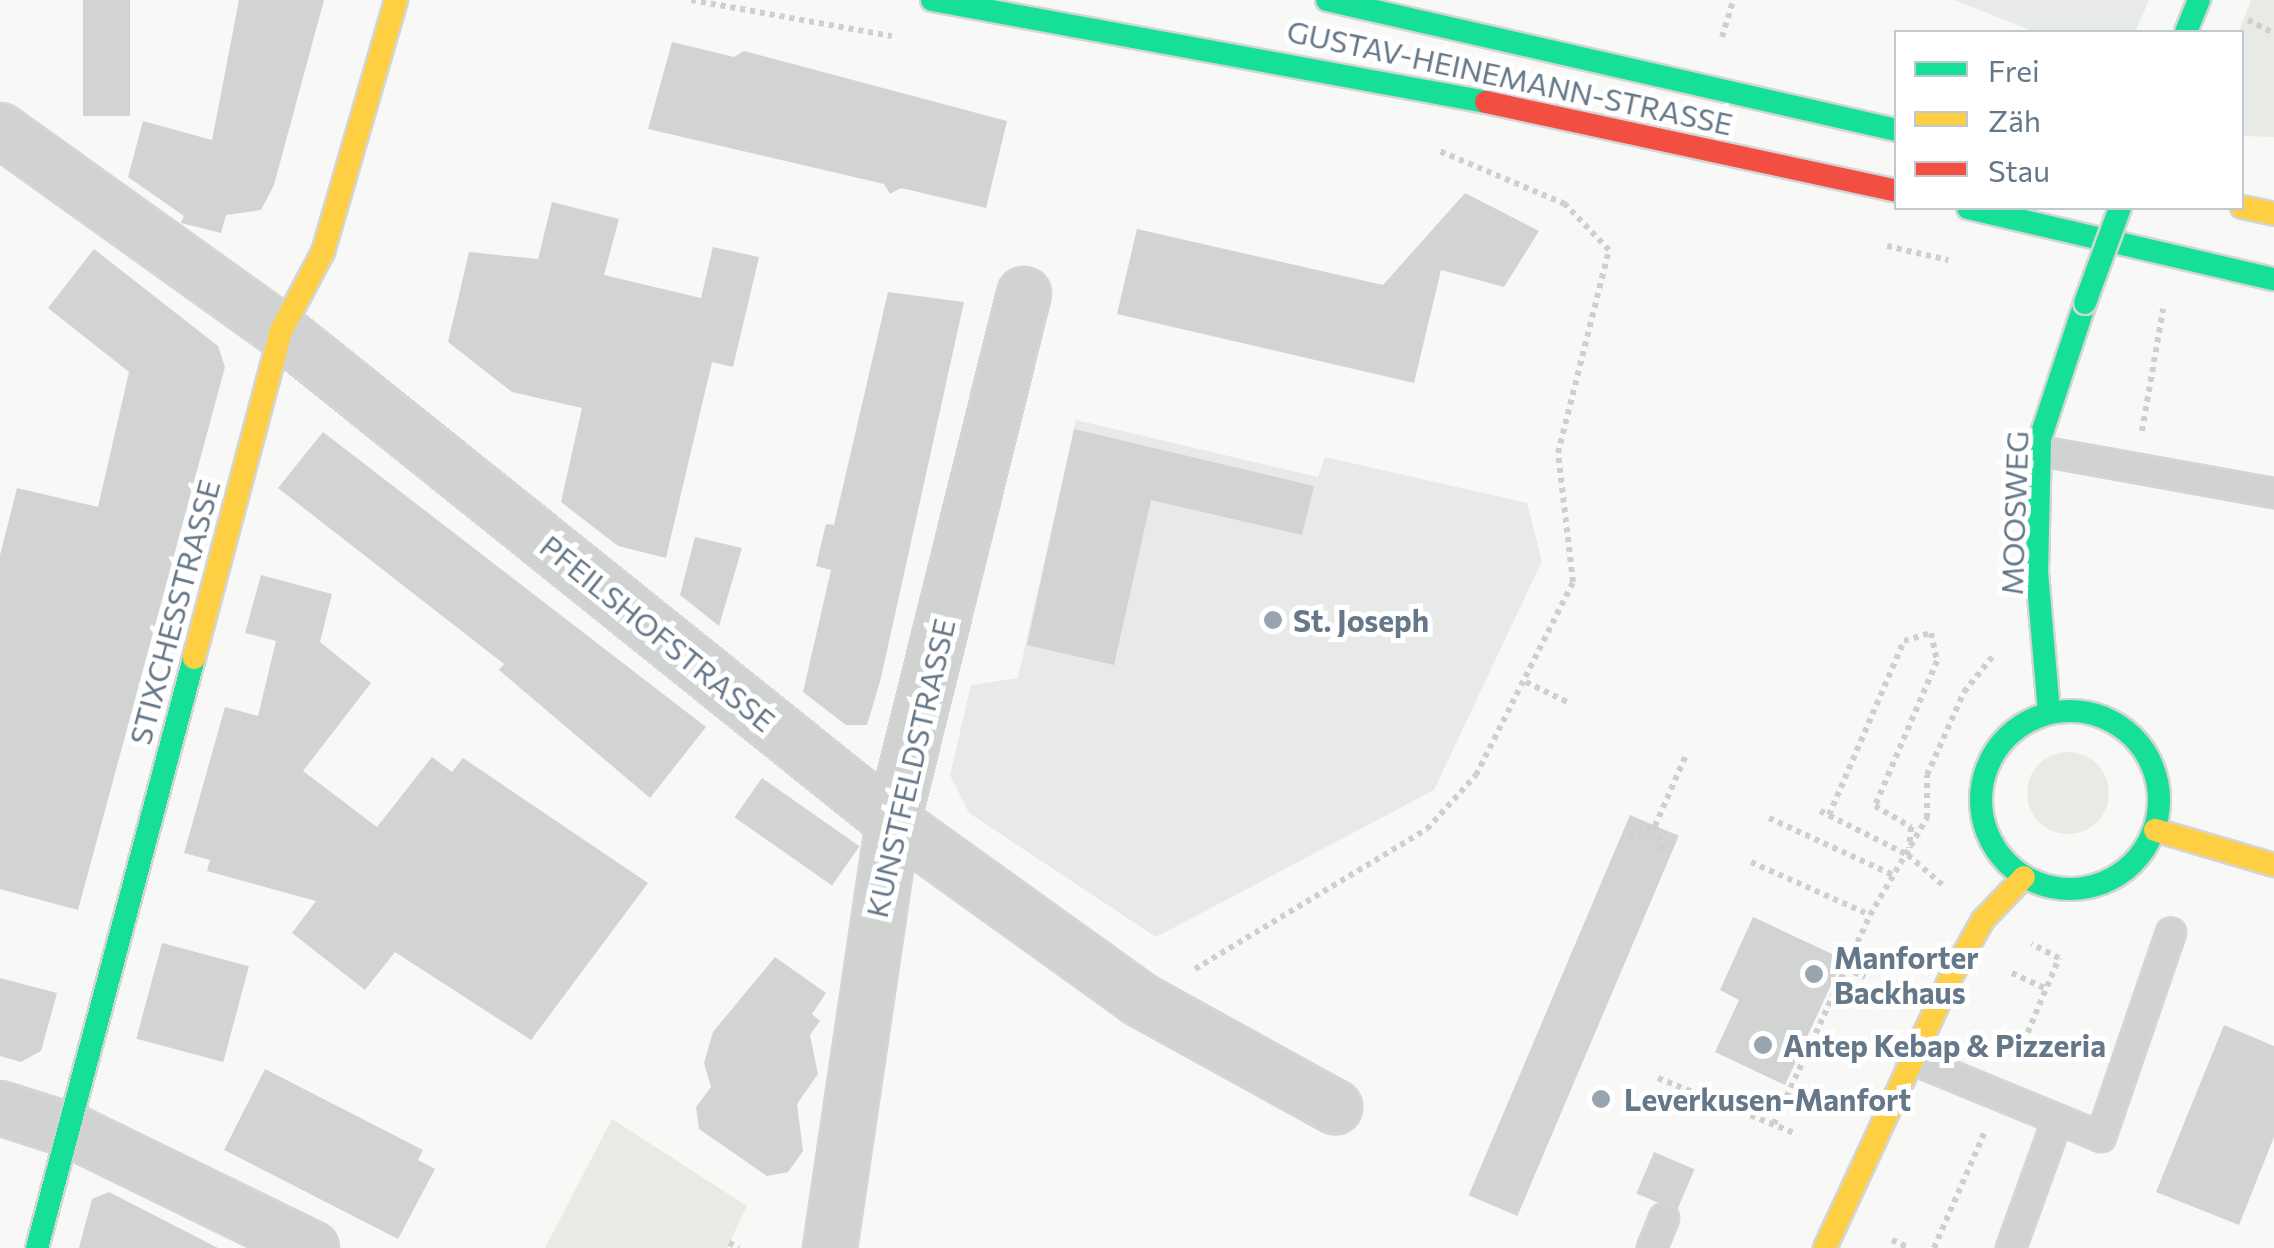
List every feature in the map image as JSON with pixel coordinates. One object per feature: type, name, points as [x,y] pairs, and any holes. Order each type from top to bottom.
[{"type":"street","name":"STIXCHESSTRASSE","points":[[36,1248],[72,1131],[282,332],[323,252],[396,0]]},
{"type":"street","name":"GUSTAV-HEINEMANN-STRASSE","points":[[932,0],[1622,126],[1894,191]]},
{"type":"street","name":"GUSTAV-HEINEMANN-STRASSE","points":[[1327,0],[1894,130]]},
{"type":"street","points":[[2187,30],[2200,0]]},
{"type":"street","name":"PFEILSHOFSTRASSE","points":[[0,130],[282,332],[892,822],[1139,1000],[1334,1108]]},
{"type":"street","points":[[2244,207],[2274,214]]},
{"type":"street","points":[[1977,210],[2274,279]]},
{"type":"street","name":"MOOSWEG","points":[[2049,712],[2040,451],[2085,304],[2119,210]]},
{"type":"street","name":"KUNSTFELDSTRASSE","points":[[830,1248],[892,822],[1024,294]]},
{"type":"street","points":[[2049,712],[2112,720],[2137,740],[2154,768],[2155,830],[2133,864],[2100,884],[2060,889],[2024,876],[1997,853],[1982,786],[1993,753],[2049,712]]},
{"type":"street","points":[[2155,830],[2274,865]]},
{"type":"street","points":[[1825,1248],[1911,1060],[1983,920],[2024,876]]},
{"type":"street","points":[[0,1108],[72,1131],[312,1248]]},
{"type":"lane","points":[[2040,451],[2274,493]]},
{"type":"lane","points":[[1911,1060],[2101,1137],[2171,933]]},
{"type":"lane","points":[[2011,1248],[2056,1121]]},
{"type":"lane","points":[[1652,1248],[1664,1218]]},
{"type":"path","points":[[1720,45],[1733,0]]},
{"type":"path","points":[[1139,1000],[1427,829],[1476,775],[1573,582],[1558,453],[1608,250],[1565,204],[1426,146]]},
{"type":"path","points":[[2148,404],[2163,309]]},
{"type":"path","points":[[1830,815],[1904,641],[1931,633],[1938,661],[1875,806],[1911,827],[1908,855]]},
{"type":"path","points":[[1774,1124],[1870,915],[1927,818],[1927,774],[1964,692],[2000,647],[2044,644]]},
{"type":"path","points":[[1526,682],[1567,702]]},
{"type":"path","points":[[1664,853],[1654,826],[1686,755]]},
{"type":"path","points":[[1820,811],[1908,855],[1983,920],[2059,958],[1934,1248]]},
{"type":"path","points":[[1769,818],[1895,876]]},
{"type":"path","points":[[1628,836],[1654,826]]},
{"type":"path","points":[[1750,862],[1870,915]]},
{"type":"path","points":[[1845,968],[1864,977]]},
{"type":"path","points":[[2010,973],[2046,989]]},
{"type":"path","points":[[1658,1078],[1794,1133]]},
{"type":"path","points":[[1892,1240],[1909,1248]]},
{"type":"path","points":[[729,1243],[739,1248]]},
{"type":"shaded area","points":[[1954,0],[2149,0],[2136,30],[2030,30]]},
{"type":"shaded area","points":[[2251,0],[2274,0],[2274,137],[2244,136],[2244,30],[2240,30]]},
{"type":"shaded area","name":"St. Joseph","points":[[1076,420],[1318,477],[1325,457],[1527,503],[1542,561],[1434,790],[1156,937],[969,813],[950,775],[971,685],[1018,678]]},
{"type":"shaded area","points":[[2060,752],[2076,752],[2102,770],[2109,793],[2106,809],[2097,822],[2076,834],[2060,834],[2034,816],[2027,801],[2027,785],[2045,759]]},
{"type":"shaded area","points":[[612,1119],[747,1206],[727,1248],[545,1248]]},
{"type":"building","points":[[83,0],[130,0],[130,116],[83,116]]},
{"type":"building","points":[[239,0],[324,0],[274,185],[261,210],[226,215],[221,233],[181,223],[184,216],[128,177],[143,121],[212,140]]},
{"type":"building","points":[[672,42],[734,57],[744,51],[1007,121],[986,208],[901,188],[890,194],[884,184],[648,129]]},
{"type":"building","points":[[1465,193],[1539,231],[1504,287],[1441,270],[1414,383],[1117,314],[1137,229],[1383,285]]},
{"type":"building","points":[[552,202],[619,219],[604,275],[701,298],[713,247],[759,257],[733,367],[712,362],[666,558],[618,546],[561,502],[582,408],[512,392],[448,342],[469,252],[538,259]]},
{"type":"building","points":[[94,249],[218,346],[225,367],[78,910],[0,889],[0,555],[17,488],[98,507],[129,372],[48,308]]},
{"type":"building","points":[[888,292],[964,302],[881,678],[867,725],[846,725],[803,692],[831,570],[816,566],[826,524],[834,525]]},
{"type":"building","points":[[1074,429],[1314,486],[1302,535],[1151,500],[1114,665],[1027,645]]},
{"type":"building","points":[[323,432],[706,727],[650,798],[499,670],[504,664],[278,488]]},
{"type":"building","points":[[695,537],[742,548],[719,626],[680,595]]},
{"type":"building","points":[[261,575],[332,594],[320,642],[371,683],[303,771],[377,827],[432,757],[452,772],[463,758],[648,883],[531,1040],[395,952],[365,990],[292,933],[316,901],[207,871],[210,860],[184,853],[225,707],[258,716],[276,641],[245,633]]},
{"type":"building","points":[[762,778],[859,846],[832,886],[734,817]]},
{"type":"building","points":[[1630,815],[1679,836],[1517,1216],[1469,1195]]},
{"type":"building","points":[[1753,917],[1843,959],[1785,1085],[1715,1052],[1739,1000],[1720,990]]},
{"type":"building","points":[[162,943],[249,966],[223,1062],[136,1039]]},
{"type":"building","points":[[775,957],[826,993],[812,1014],[820,1021],[810,1035],[818,1074],[797,1104],[803,1151],[788,1172],[767,1176],[699,1129],[696,1107],[711,1087],[704,1063],[713,1032]]},
{"type":"building","points":[[0,978],[57,993],[41,1051],[21,1062],[0,1056]]},
{"type":"building","points":[[2224,1025],[2274,1046],[2274,1137],[2239,1225],[2156,1192]]},
{"type":"building","points":[[265,1069],[423,1150],[418,1160],[435,1169],[398,1239],[224,1150]]},
{"type":"building","points":[[1654,1152],[1695,1169],[1677,1211],[1636,1193]]},
{"type":"building","points":[[109,1192],[218,1248],[79,1248],[92,1199]]},
{"type":"traffic: fast","points":[[932,0],[1486,102]]},
{"type":"traffic: fast","points":[[1327,0],[1894,130]]},
{"type":"traffic: fast","points":[[2187,30],[2199,0]]},
{"type":"traffic: fast","points":[[1977,210],[2274,279]]},
{"type":"traffic: fast","points":[[2085,303],[2119,210]]},
{"type":"traffic: fast","points":[[2049,712],[2037,573],[2040,439],[2085,303]]},
{"type":"traffic: fast","points":[[37,1248],[194,658]]},
{"type":"traffic: fast","points":[[2070,711],[2104,718],[2133,737],[2152,766],[2159,800],[2152,834],[2133,863],[2104,882],[2070,889],[2036,882],[2007,863],[1988,834],[1981,800],[1988,766],[2007,737],[2036,718],[2070,711]]},
{"type":"traffic: slow","points":[[194,658],[281,331],[323,252],[396,0]]},
{"type":"traffic: slow","points":[[2244,207],[2274,214]]},
{"type":"traffic: slow","points":[[2155,830],[2274,865]]},
{"type":"traffic: slow","points":[[1825,1248],[1952,975],[1983,920],[2024,877]]},
{"type":"traffic: jam","points":[[1486,102],[1894,191]]},
{"type":"place","name":"St. Joseph","points":[[1273,620]]},
{"type":"place","name":"Manforter Backhaus","points":[[1814,974]]},
{"type":"place","name":"Antep Kebap & Pizzeria","points":[[1763,1045]]},
{"type":"place","name":"Leverkusen-Manfort","points":[[1601,1099]]}]
